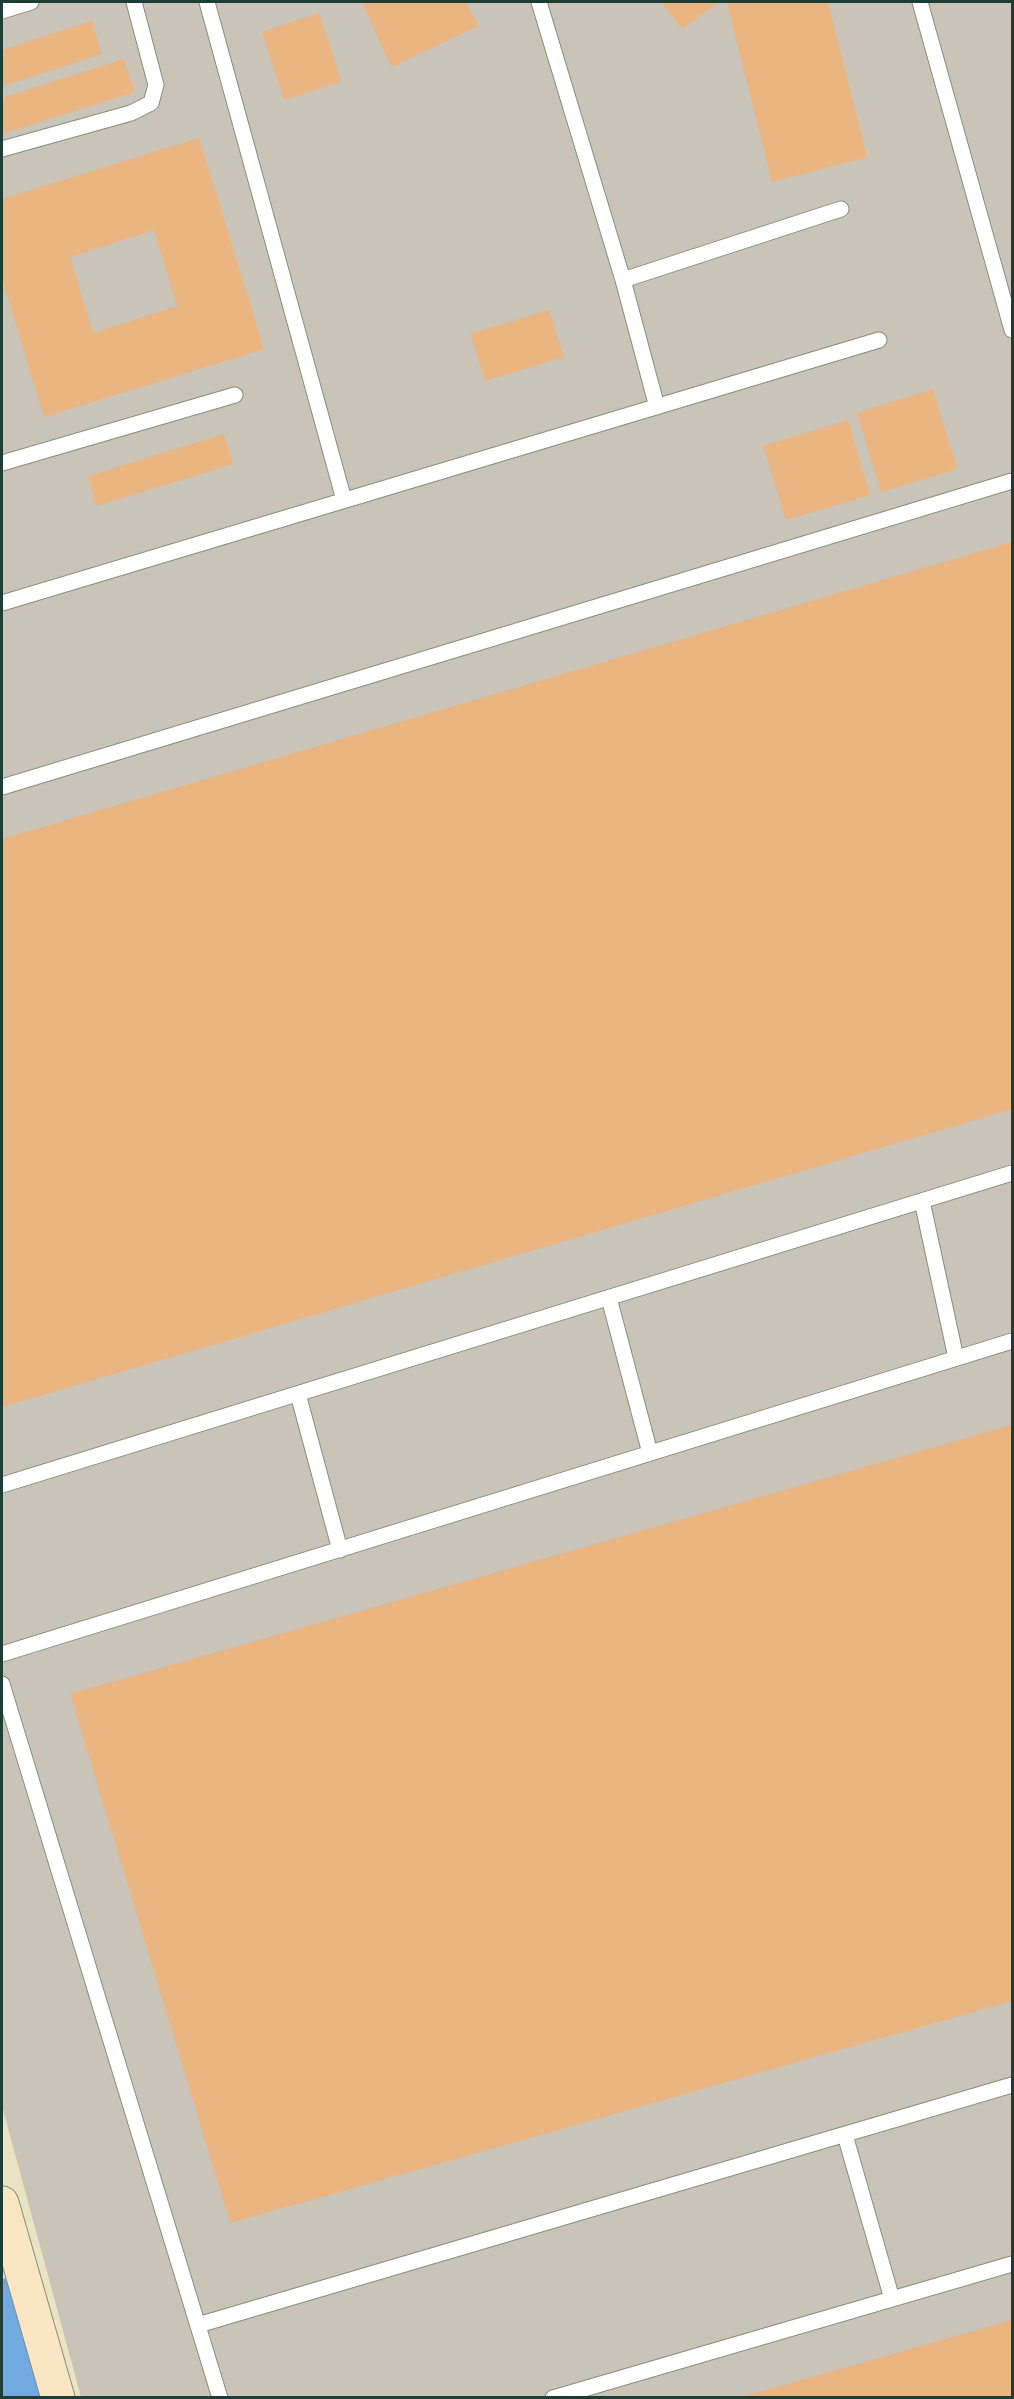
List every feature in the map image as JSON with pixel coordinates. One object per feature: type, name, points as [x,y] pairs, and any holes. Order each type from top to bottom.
[{"type":"street","points":[[2,2203],[58,2397]]},
{"type":"lane","points":[[2,11],[31,2]]},
{"type":"lane","points":[[2,149],[131,113],[151,103],[156,85],[134,2]]},
{"type":"lane","points":[[207,2],[344,500]]},
{"type":"lane","points":[[539,2],[623,280],[657,406]]},
{"type":"lane","points":[[920,2],[1012,330]]},
{"type":"lane","points":[[623,280],[841,209]]},
{"type":"lane","points":[[2,603],[879,340]]},
{"type":"lane","points":[[2,463],[235,395]]},
{"type":"lane","points":[[2,787],[1012,481]]},
{"type":"lane","points":[[2,1485],[1012,1173]]},
{"type":"lane","points":[[922,1201],[956,1358]]},
{"type":"lane","points":[[609,1298],[650,1453]]},
{"type":"lane","points":[[2,1654],[1012,1341]]},
{"type":"lane","points":[[298,1394],[340,1550]]},
{"type":"lane","points":[[2,1684],[220,2397]]},
{"type":"lane","points":[[198,2325],[1012,2085]]},
{"type":"lane","points":[[845,2135],[892,2299]]},
{"type":"lane","points":[[553,2397],[1012,2264]]},
{"type":"shaded area","points":[[2,2],[1012,2],[1012,2397],[81,2397],[2,2106]]},
{"type":"building","points":[[362,2],[466,2],[478,26],[391,67]]},
{"type":"building","points":[[661,2],[719,2],[682,29]]},
{"type":"building","points":[[737,2],[828,2],[867,157],[772,182],[727,4]]},
{"type":"building","points":[[319,13],[341,81],[284,100],[262,32]]},
{"type":"building","points":[[92,21],[102,54],[2,86],[2,50]]},
{"type":"building","points":[[124,59],[134,92],[2,134],[2,98]]},
{"type":"building","points":[[199,138],[264,349],[44,417],[2,279],[2,199]],"holes":[[[154,230],[177,306],[93,333],[70,257]]]},
{"type":"building","points":[[549,310],[564,357],[485,381],[470,334]]},
{"type":"building","points":[[933,389],[957,469],[881,492],[857,413]]},
{"type":"building","points":[[848,420],[870,495],[786,520],[763,446]]},
{"type":"building","points":[[224,434],[233,464],[96,506],[88,476]]},
{"type":"building","points":[[1012,542],[1012,1109],[2,1407],[2,839]]},
{"type":"building","points":[[1012,1425],[1012,2001],[230,2223],[70,1694]]},
{"type":"building","points":[[1012,2320],[1012,2398],[742,2398],[742,2397]]},
{"type":"waterway","points":[[2,2313],[25,2398]]}]
